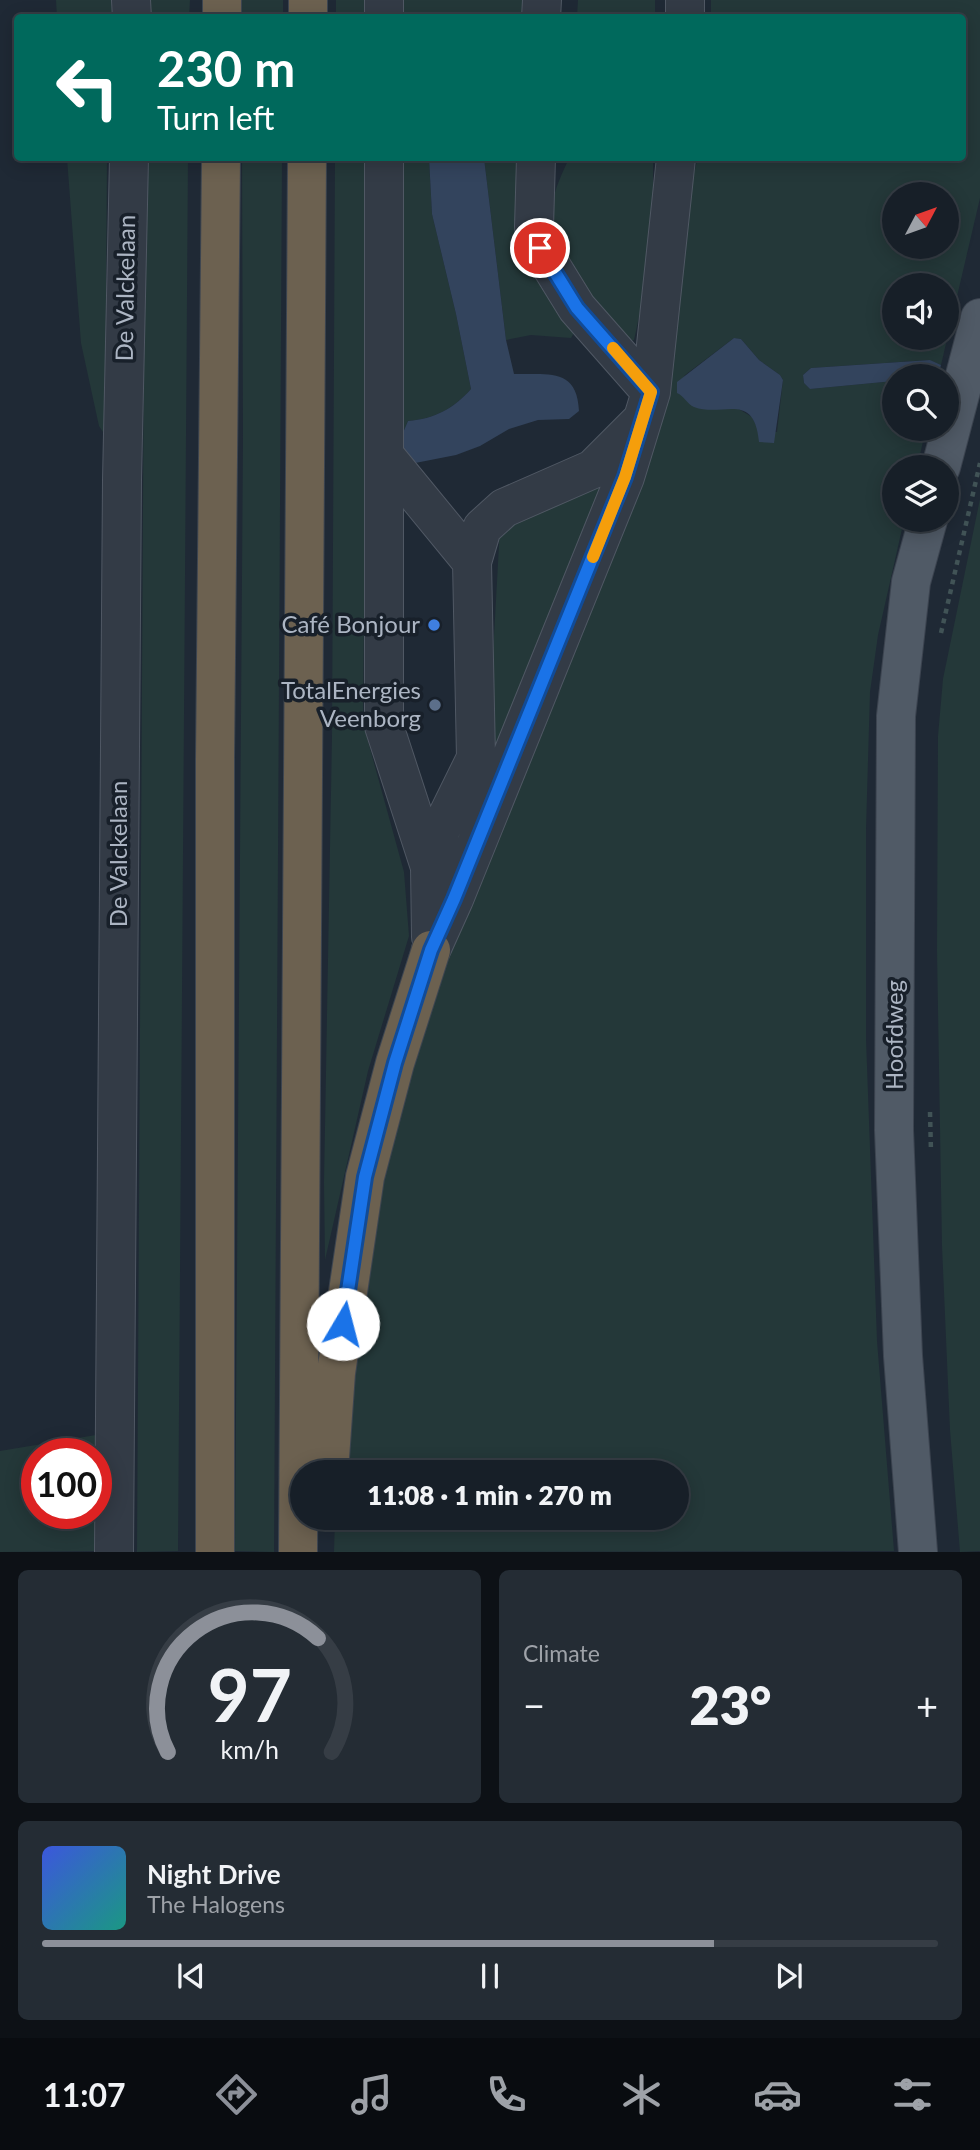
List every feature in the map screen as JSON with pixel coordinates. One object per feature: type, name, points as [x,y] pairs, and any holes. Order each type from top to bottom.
[{"type":"highway","points":[[215,1552],[215,759],[221,161]]},
{"type":"highway","points":[[298,1552],[307,161]]},
{"type":"highway","points":[[330,1460],[336,1373],[365,1177],[395,1063],[431,950]]},
{"type":"highway","points":[[314,1552],[318,1530]]},
{"type":"main road","points":[[944,455],[980,318]]},
{"type":"main road","name":"Hoofdweg","points":[[918,1552],[903,1356],[894,1130],[896,716],[911,582],[925,532]]},
{"type":"street","name":"De Valckelaan","points":[[114,1552],[122,494],[129,161]]},
{"type":"street","points":[[384,161],[384,726],[430,867]]},
{"type":"street","points":[[536,161],[534,227],[540,248],[577,308],[647,405]]},
{"type":"street","points":[[431,950],[625,477],[647,405],[676,161]]},
{"type":"street","points":[[431,950],[430,867],[441,829],[477,758],[472,562],[482,528],[505,508],[593,468],[647,405]]},
{"type":"street","points":[[385,456],[472,562]]},
{"type":"path","points":[[939,644],[980,463]]},
{"type":"path","points":[[930,1112],[931,1153]]},
{"type":"green space","points":[[56,0],[113,0],[113,14],[57,14]]},
{"type":"green space","points":[[142,0],[190,0],[189,14],[144,14]]},
{"type":"green space","points":[[242,0],[283,0],[283,14],[242,14]]},
{"type":"green space","points":[[336,0],[369,0],[369,14],[336,14]]},
{"type":"green space","points":[[399,0],[523,0],[522,14],[399,14]]},
{"type":"green space","points":[[578,0],[655,0],[655,14],[577,14]]},
{"type":"green space","points":[[711,0],[980,0],[980,198],[959,288],[959,273],[882,273],[882,350],[945,350],[941,364],[929,360],[811,368],[803,375],[804,383],[810,389],[882,382],[882,441],[923,441],[920,455],[882,455],[882,532],[901,532],[878,635],[870,692],[866,829],[866,1039],[877,1341],[894,1551],[334,1552],[335,1530],[689,1530],[689,1460],[337,1460],[354,1295],[429,983],[527,763],[697,161],[966,161],[966,14],[711,14]],"holes":[[[734,338],[741,339],[759,360],[783,380],[777,432],[758,429],[752,417],[737,408],[711,409],[684,398],[681,392],[685,375]]]},
{"type":"green space","points":[[67,161],[107,161],[105,435],[99,426],[81,343]]},
{"type":"green space","points":[[145,161],[188,161],[178,1551],[137,1552]]},
{"type":"green space","points":[[242,161],[282,161],[274,1552],[235,1551],[243,437]]},
{"type":"green space","points":[[335,161],[368,161],[363,723],[404,872],[409,936],[368,1071],[325,1260],[332,736]]},
{"type":"green space","points":[[398,161],[429,161],[432,214],[471,389],[442,412],[408,421],[399,442]]},
{"type":"green space","points":[[484,161],[521,161],[575,331],[571,338],[531,335],[506,340]]},
{"type":"green space","points":[[568,161],[653,161],[653,208],[642,303],[634,340],[628,342],[623,339],[567,258],[554,222],[553,204]]},
{"type":"green space","points":[[620,459],[487,764],[500,527]]},
{"type":"green space","points":[[980,499],[980,1551],[960,1552],[950,1430],[942,1246],[937,950],[938,736],[943,679]]},
{"type":"green space","points":[[21,1448],[21,1529],[96,1529],[96,1551],[0,1552],[0,1451]]},
{"type":"water","points":[[429,161],[484,161],[506,340],[514,374],[558,376],[567,380],[577,397],[579,411],[569,419],[538,420],[509,429],[480,446],[456,455],[410,464],[399,442],[408,421],[442,412],[471,389],[432,214]]},
{"type":"water","points":[[734,338],[741,339],[759,360],[783,380],[774,443],[759,442],[756,426],[751,416],[744,411],[705,410],[689,404],[677,393],[677,382]]},
{"type":"water","points":[[930,360],[939,364],[882,364],[882,382],[810,389],[804,383],[803,375],[811,368]]},
{"type":"slow traffic","points":[[593,557],[625,477],[651,392],[613,348]]},
{"type":"place","name":"Café Bonjour","points":[[434,625]]},
{"type":"place","name":"TotalEnergies Veenborg","points":[[435,705]]},
{"type":"route","points":[[343,1324],[365,1177],[395,1063],[431,950],[625,477],[651,392],[577,308],[540,248]]}]
